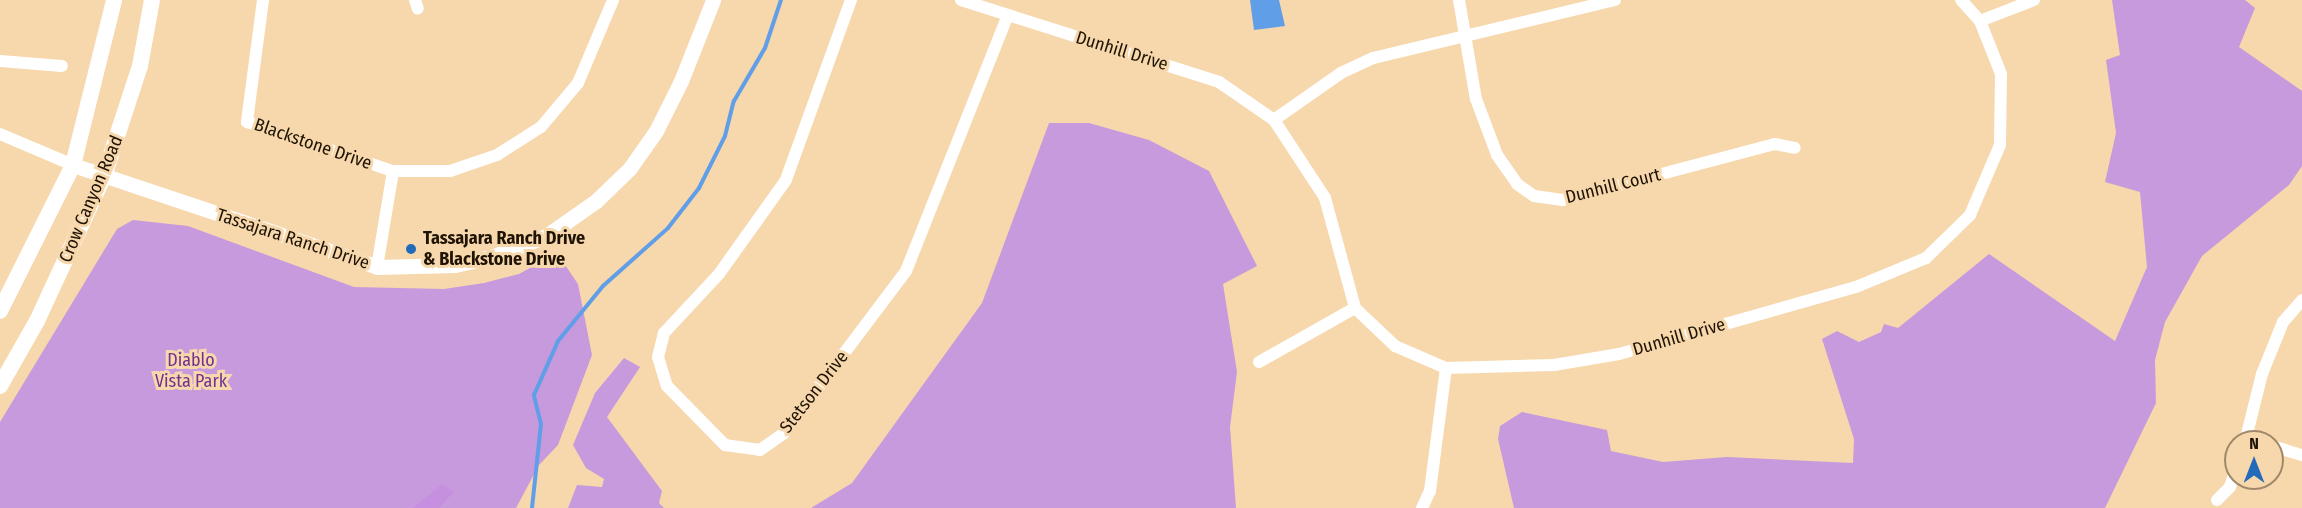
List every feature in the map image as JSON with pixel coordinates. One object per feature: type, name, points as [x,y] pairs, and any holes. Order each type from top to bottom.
[{"type":"main road","name":"Crow Canyon Road","points":[[0,310],[73,165],[114,0]]},
{"type":"main road","name":"Crow Canyon Road","points":[[0,386],[37,321],[104,176],[140,66],[152,0]]},
{"type":"street","name":"Blackstone Drive","points":[[263,0],[247,122],[393,171],[450,171],[497,155],[541,127],[578,83],[613,0]]},
{"type":"street","name":"Tassajara Ranch Drive","points":[[73,165],[377,267],[455,266],[494,256],[546,236],[596,201],[630,168],[656,131],[713,0]]},
{"type":"street","name":"Stetson Drive","points":[[851,0],[786,180],[719,274],[662,341],[658,357],[667,386],[725,445],[760,450],[784,433],[906,271],[1006,17]]},
{"type":"street","name":"Dunhill Drive","points":[[961,0],[1006,17],[1219,82],[1274,120],[1325,198],[1355,308],[1395,346],[1446,368],[1554,365],[1619,354],[1856,287],[1926,258],[1970,215],[2000,145],[2001,74],[1980,21],[1961,0]]},
{"type":"street","name":"Dunhill Court","points":[[1459,0],[1462,37],[1497,154],[1517,184],[1534,196],[1563,200],[1775,144],[1796,148]]},
{"type":"street","points":[[1274,120],[1341,73],[1373,58],[1615,0]]},
{"type":"street","points":[[1980,21],[2034,0]]},
{"type":"street","points":[[0,61],[62,66]]},
{"type":"street","points":[[0,134],[73,165]]},
{"type":"street","name":"Blackstone Drive","points":[[377,267],[393,171]]},
{"type":"street","points":[[2248,430],[2262,374],[2283,321],[2302,300]]},
{"type":"street","points":[[1259,362],[1355,308]]},
{"type":"street","points":[[1422,508],[1430,491],[1446,368]]},
{"type":"street","points":[[2284,450],[2302,455]]},
{"type":"street","points":[[2217,500],[2227,490]]},
{"type":"green space","points":[[2112,0],[2245,0],[2255,8],[2239,47],[2302,91],[2302,166],[2289,185],[2202,256],[2165,322],[2155,360],[2156,403],[2105,508],[1514,508],[1498,439],[1500,426],[1522,412],[1607,430],[1611,451],[1663,462],[1727,457],[1853,463],[1854,439],[1822,339],[1837,331],[1859,342],[1881,332],[1884,324],[1898,328],[1989,254],[2115,341],[2147,267],[2140,192],[2105,182],[2116,133],[2106,60],[2120,55]]},
{"type":"green space","points":[[1049,123],[1089,123],[1149,140],[1209,171],[1257,266],[1223,284],[1237,372],[1230,427],[1236,508],[811,508],[852,483],[982,303]]},
{"type":"green space","name":"Diablo Vista Park","points":[[133,220],[188,226],[354,287],[444,289],[484,283],[519,274],[557,253],[578,284],[592,355],[558,445],[539,465],[516,508],[0,508],[0,422],[117,229]]},
{"type":"green space","points":[[624,358],[640,367],[607,417],[662,491],[659,503],[664,508],[568,508],[577,485],[602,487],[604,479],[586,468],[573,445],[595,393]]},
{"type":"shaded area","points":[[442,484],[454,492],[439,508],[413,508]]},
{"type":"water","points":[[1250,0],[1279,0],[1285,26],[1254,30]]},
{"type":"waterway","points":[[532,508],[541,424],[534,395],[558,341],[603,286],[668,228],[699,188],[725,136],[734,101],[765,48],[781,0]]},
{"type":"place","name":"Tassajara Ranch Drive & Blackstone Drive","points":[[411,249]]}]
